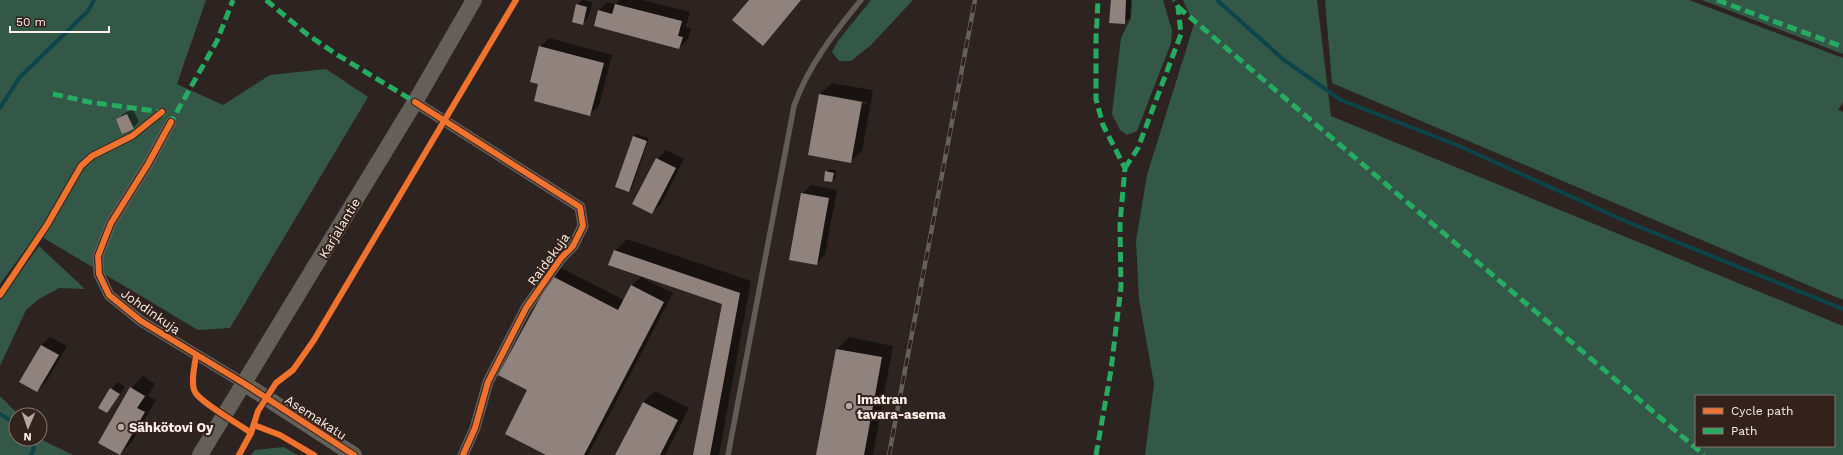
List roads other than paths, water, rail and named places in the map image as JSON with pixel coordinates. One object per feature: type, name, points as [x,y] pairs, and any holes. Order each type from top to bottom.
[{"type":"main road","name":"Karjalantie","points":[[200,455],[245,384],[415,102],[474,0]]},
{"type":"main road","name":"Asemakatu","points":[[245,384],[354,455]]},
{"type":"street","name":"Raidekuja","points":[[415,102],[580,207],[583,226],[573,246],[561,258],[526,308],[488,382],[475,428],[463,455]]},
{"type":"street","name":"Johdinkuja","points":[[171,122],[148,164],[111,223],[98,256],[99,274],[110,295],[141,321],[245,384]]},
{"type":"lane","points":[[728,455],[794,106],[802,85],[814,64],[837,29],[861,0]]},
{"type":"waterway","points":[[0,108],[20,77],[88,11],[94,0]]},
{"type":"waterway","points":[[1217,0],[1284,60],[1341,100],[1457,145],[1630,223],[1843,309]]},
{"type":"waterway","points":[[0,414],[8,419]]},
{"type":"waterway","points":[[31,455],[34,447]]},
{"type":"railway","points":[[889,455],[975,0]]},
{"type":"place","name":"Imatran tavara-asema","points":[[849,406]]},
{"type":"place","name":"Sähkötovi Oy","points":[[121,427]]}]
